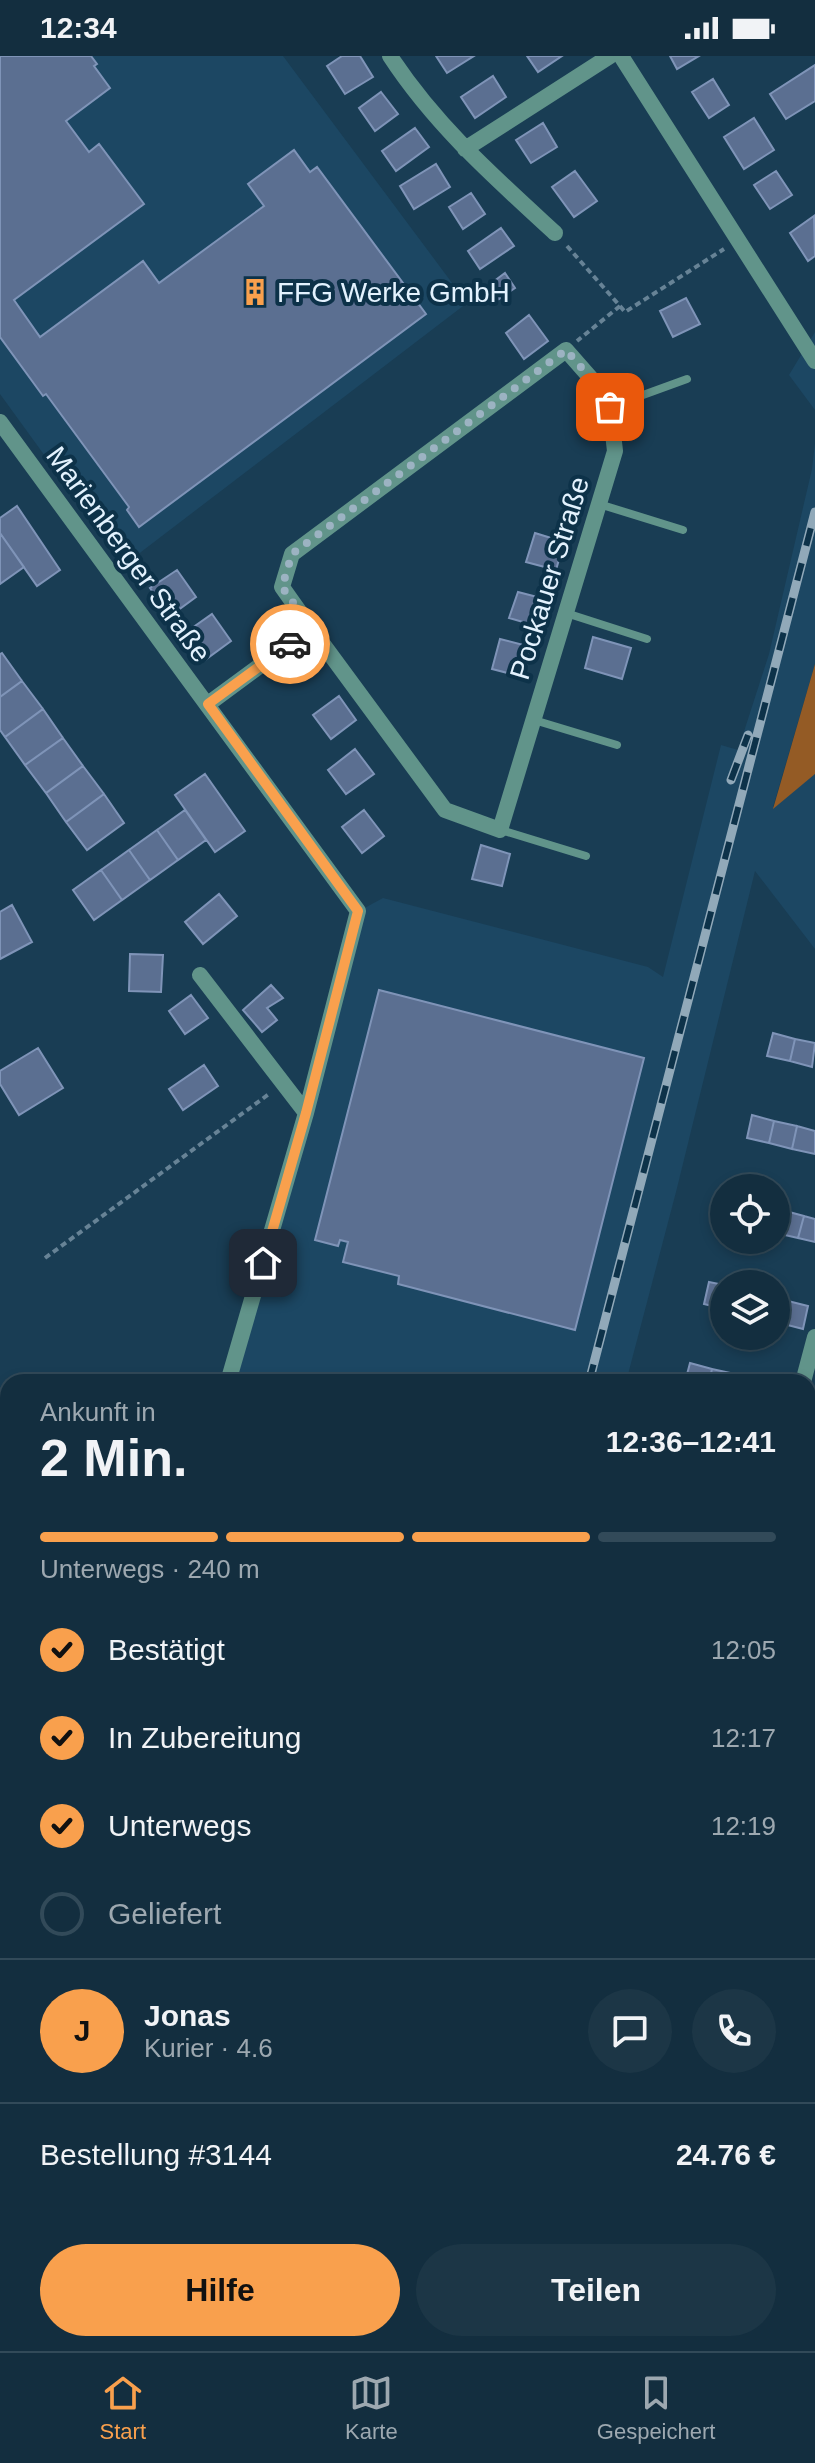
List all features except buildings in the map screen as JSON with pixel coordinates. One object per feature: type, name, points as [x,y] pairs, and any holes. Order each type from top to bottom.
[{"type":"street","points":[[465,149],[610,56]]},
{"type":"street","points":[[621,56],[815,361]]},
{"type":"street","points":[[393,57],[428,109],[465,149],[555,233]]},
{"type":"street","points":[[500,830],[445,810],[282,587],[292,554],[566,350]]},
{"type":"street","name":"Pockauer Straße","points":[[500,830],[615,451],[610,407],[595,383],[566,350]]},
{"type":"street","name":"Marienberger Straße","points":[[0,422],[358,911],[306,1113]]},
{"type":"street","points":[[208,704],[311,628]]},
{"type":"street","points":[[200,975],[306,1113],[230,1374]]},
{"type":"street","points":[[805,1374],[815,1337]]},
{"type":"lane","points":[[610,407],[687,379]]},
{"type":"lane","points":[[599,504],[683,530]]},
{"type":"lane","points":[[566,613],[647,639]]},
{"type":"lane","points":[[533,720],[617,745]]},
{"type":"lane","points":[[500,830],[586,856]]},
{"type":"path","points":[[555,233],[625,312],[719,252]]},
{"type":"path","points":[[566,350],[620,306]]},
{"type":"path","points":[[45,1258],[283,1083]]},
{"type":"shaded area","points":[[0,56],[283,56],[467,303],[124,565],[0,394]]},
{"type":"shaded area","points":[[815,332],[815,410],[789,375]]},
{"type":"shaded area","points":[[815,443],[815,664],[773,807],[815,774],[815,949],[755,871],[628,1374],[233,1374],[359,911],[383,898],[648,967],[663,977],[721,745],[738,750],[769,654],[812,469]]},
{"type":"shaded area","points":[[815,664],[815,774],[773,809]]},
{"type":"railway","points":[[591,1374],[815,512]]},
{"type":"railway","points":[[731,780],[748,735]]},
{"type":"way so far","points":[[290,644],[311,628],[282,587],[292,554],[566,350],[595,383],[610,407]]},
{"type":"place","name":"FFG Werke GmbH","points":[[255,292]]},
{"type":"route","points":[[263,1263],[306,1113],[358,911],[208,704],[290,644]]}]
